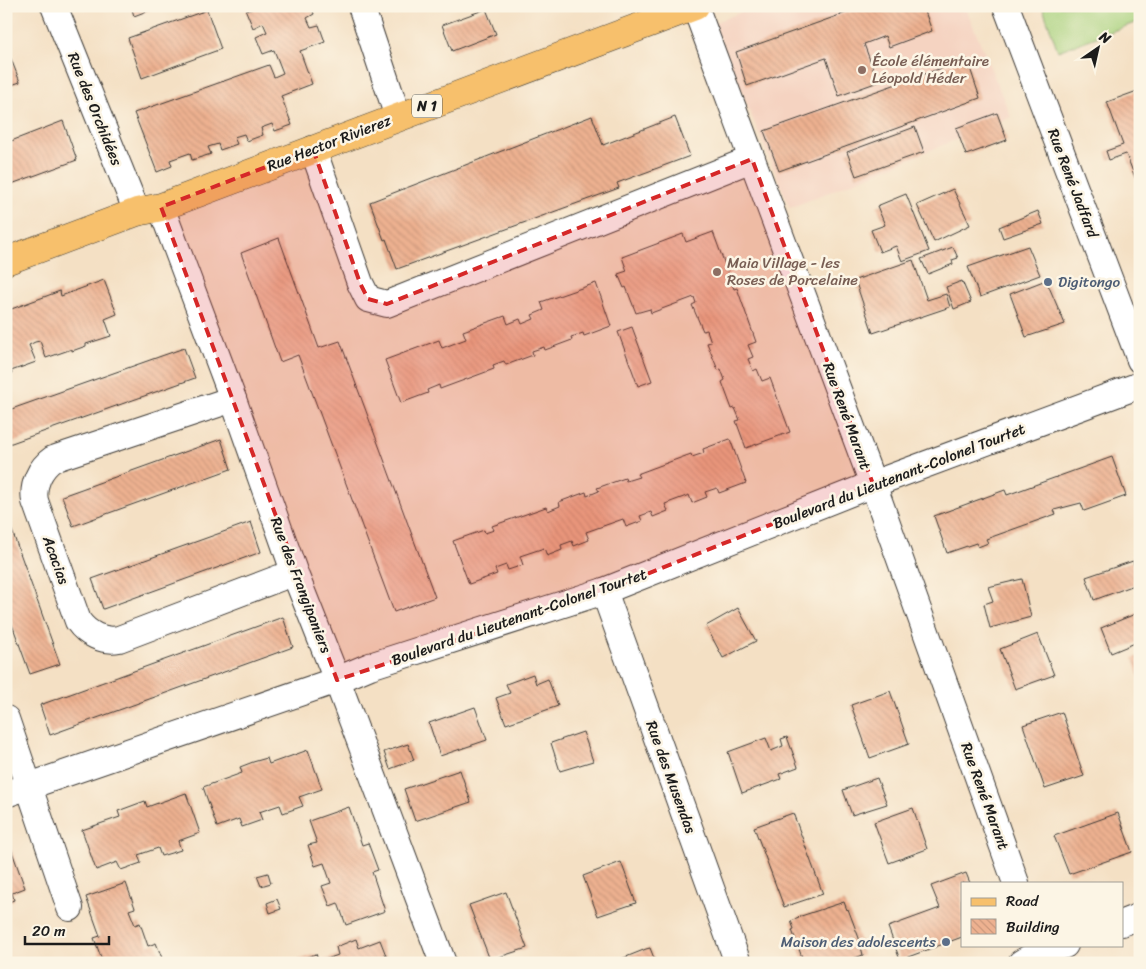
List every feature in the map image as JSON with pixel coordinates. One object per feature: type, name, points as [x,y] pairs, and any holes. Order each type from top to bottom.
[{"type":"main road","name":"Rue Hector Rivierez","points":[[149,210],[695,6]]},
{"type":"main road","name":"N 1","points":[[6,261],[149,210]]},
{"type":"street","name":"Rue des Orchidées","points":[[54,6],[149,210]]},
{"type":"street","points":[[361,6],[398,117]]},
{"type":"street","name":"Rue René Marant","points":[[695,6],[872,484],[1016,882]]},
{"type":"street","name":"Rue René Jadfard","points":[[1006,6],[1140,360]]},
{"type":"street","points":[[313,149],[360,283],[368,299],[387,304],[752,159]]},
{"type":"street","name":"Rue des Frangipaniers","points":[[149,210],[233,399],[295,574],[337,680],[443,963]]},
{"type":"street","name":"Boulevard du Lieutenant-Colonel Tourtet","points":[[18,790],[337,680],[370,666],[604,591],[872,484],[1140,385]]},
{"type":"street","name":"Acacias","points":[[233,399],[53,459],[47,463],[38,477],[34,501],[78,620],[82,627],[100,638],[112,641],[119,639],[282,577],[295,574]]},
{"type":"street","name":"Rue des Musendas","points":[[604,591],[738,963]]},
{"type":"street","points":[[6,719],[18,790],[70,908]]},
{"type":"street","points":[[1124,922],[1140,916]]},
{"type":"highlighted area","points":[[313,149],[360,283],[368,299],[387,304],[752,159],[873,484],[604,591],[337,680],[161,207]]},
{"type":"shaded area","name":"École élémentaire Léopold Héder","points":[[757,6],[965,6],[1011,117],[790,208],[713,23]]},
{"type":"green space","points":[[1042,6],[1140,6],[1140,21],[1058,51]]},
{"type":"building","points":[[131,6],[160,6],[134,16]]},
{"type":"building","points":[[259,6],[311,6],[314,14],[307,18],[311,27],[319,25],[325,42],[300,51],[312,84],[281,96],[292,125],[275,131],[272,124],[261,128],[263,135],[247,141],[244,134],[234,137],[237,144],[220,150],[218,144],[208,147],[211,154],[192,160],[190,153],[170,160],[172,166],[157,172],[134,113],[269,65],[274,77],[283,73],[274,50],[263,54],[256,37],[267,32],[263,23],[253,28],[246,11]]},
{"type":"building","points":[[865,6],[923,6],[932,31],[889,47],[885,36],[864,44],[878,82],[839,96],[826,58],[747,86],[736,52]]},
{"type":"building","points":[[486,9],[496,34],[452,51],[442,25]]},
{"type":"building","points":[[207,10],[221,49],[142,78],[128,38]]},
{"type":"building","points":[[6,46],[20,82],[6,87]]},
{"type":"building","points":[[967,59],[980,98],[779,171],[764,131]]},
{"type":"building","points":[[1140,90],[1140,190],[1126,154],[1109,160],[1106,151],[1123,145],[1107,102]]},
{"type":"building","points":[[997,113],[1007,140],[966,155],[956,128]]},
{"type":"building","points":[[592,116],[603,145],[675,117],[690,156],[617,183],[619,188],[397,269],[370,202]]},
{"type":"building","points":[[63,121],[77,160],[6,186],[6,143]]},
{"type":"building","points":[[915,127],[924,152],[856,176],[847,152]]},
{"type":"building","points":[[953,189],[970,225],[934,242],[917,205]]},
{"type":"building","points":[[906,194],[929,251],[902,261],[896,246],[880,252],[871,230],[885,225],[877,206]]},
{"type":"building","points":[[1038,211],[1043,224],[1003,238],[999,227]]},
{"type":"building","points":[[713,232],[734,289],[737,288],[756,342],[748,345],[753,357],[748,359],[753,371],[757,369],[762,381],[770,378],[790,432],[746,448],[736,421],[740,420],[735,408],[732,409],[722,382],[725,380],[721,369],[718,370],[707,343],[711,342],[707,330],[703,331],[692,305],[696,303],[694,297],[651,313],[650,309],[636,313],[626,287],[624,288],[618,274],[627,271],[622,257],[683,234],[686,242]]},
{"type":"building","points":[[279,238],[319,348],[340,341],[435,597],[394,612],[298,355],[280,362],[241,253]]},
{"type":"building","points":[[1028,246],[1040,275],[980,297],[968,267]]},
{"type":"building","points":[[953,247],[958,258],[952,260],[953,264],[928,274],[921,259]]},
{"type":"building","points":[[913,260],[927,300],[946,294],[950,307],[873,333],[855,280]]},
{"type":"building","points":[[104,280],[117,314],[105,319],[111,336],[86,344],[86,346],[72,351],[72,349],[46,358],[40,341],[35,342],[29,345],[36,362],[6,374],[6,311],[60,291],[61,296]]},
{"type":"building","points":[[1046,280],[1065,324],[1026,337],[1010,294]]},
{"type":"building","points":[[962,281],[971,302],[954,309],[946,287]]},
{"type":"building","points":[[596,283],[611,326],[584,336],[583,333],[571,337],[572,340],[545,350],[544,347],[532,351],[533,355],[506,365],[504,361],[493,365],[494,369],[440,389],[439,385],[427,390],[428,393],[401,403],[385,360],[439,340],[442,348],[466,339],[463,331],[505,316],[508,324],[520,319],[522,324],[534,319],[532,315],[544,310],[541,302]]},
{"type":"building","points":[[632,327],[652,381],[638,386],[618,332]]},
{"type":"building","points":[[184,348],[195,378],[6,445],[6,411]]},
{"type":"building","points":[[221,439],[231,469],[73,526],[62,496]]},
{"type":"building","points":[[730,439],[746,483],[719,493],[717,488],[705,492],[707,497],[692,503],[689,495],[665,504],[668,511],[653,517],[651,512],[640,516],[642,521],[626,527],[623,519],[586,532],[589,540],[574,546],[572,541],[561,545],[562,550],[547,556],[544,548],[520,556],[523,565],[508,570],[506,565],[495,569],[497,574],[469,584],[453,541],[484,530],[485,533],[494,530],[492,526],[546,507],[548,511],[560,506],[559,502],[586,492],[587,496],[599,491],[597,488],[625,478],[626,481],[639,477],[637,474],[691,454],[692,457],[704,453],[703,449]]},
{"type":"building","points":[[1112,457],[1126,496],[1084,511],[1081,503],[1054,510],[1056,514],[986,539],[988,543],[978,547],[976,543],[947,553],[934,516],[1005,490],[1007,495]]},
{"type":"building","points":[[6,514],[60,664],[30,674],[6,608]]},
{"type":"building","points":[[251,522],[261,552],[103,609],[92,579]]},
{"type":"building","points":[[1133,561],[1140,583],[1094,600],[1086,577]]},
{"type":"building","points":[[1022,579],[1031,617],[990,628],[984,604],[993,601],[988,587]]},
{"type":"building","points":[[738,608],[756,641],[723,658],[706,626]]},
{"type":"building","points":[[1140,612],[1140,641],[1111,653],[1101,628]]},
{"type":"building","points":[[283,617],[293,647],[50,735],[40,705]]},
{"type":"building","points":[[1038,634],[1054,675],[1015,689],[1000,649]]},
{"type":"building","points":[[1140,656],[1140,678],[1139,678],[1133,658]]},
{"type":"building","points":[[533,674],[536,684],[548,679],[558,706],[506,724],[496,698],[510,693],[506,684]]},
{"type":"building","points":[[890,691],[909,744],[870,758],[851,705]]},
{"type":"building","points":[[475,707],[487,740],[440,756],[429,723]]},
{"type":"building","points":[[1062,712],[1084,776],[1045,789],[1023,725]]},
{"type":"building","points":[[583,732],[593,761],[560,771],[551,743]]},
{"type":"building","points":[[787,737],[798,767],[779,774],[781,779],[742,793],[728,752],[766,738],[771,751],[783,746],[781,739]]},
{"type":"building","points":[[408,744],[414,760],[390,769],[384,752]]},
{"type":"building","points":[[308,750],[322,789],[299,797],[303,806],[283,813],[280,805],[259,812],[262,820],[242,827],[239,819],[217,827],[203,787],[242,773],[240,767],[253,762],[267,758],[269,764]]},
{"type":"building","points":[[460,770],[471,802],[415,821],[404,789]]},
{"type":"building","points":[[877,778],[887,804],[852,815],[843,790]]},
{"type":"building","points":[[186,793],[200,833],[178,841],[181,850],[161,856],[158,848],[138,855],[141,863],[121,870],[117,862],[96,870],[82,830],[120,817],[118,811],[145,801],[147,807]]},
{"type":"building","points":[[349,807],[362,845],[368,843],[378,870],[372,872],[385,911],[346,925],[338,903],[330,906],[322,886],[331,883],[324,863],[315,866],[308,845],[317,843],[309,821]]},
{"type":"building","points":[[913,808],[927,849],[889,863],[874,822]]},
{"type":"building","points":[[793,813],[823,894],[784,907],[754,827]]},
{"type":"building","points":[[1118,813],[1132,852],[1069,874],[1054,836]]},
{"type":"building","points":[[10,846],[25,888],[12,893],[14,900],[6,903],[6,848]]},
{"type":"building","points":[[621,862],[636,903],[598,916],[583,876]]},
{"type":"building","points":[[268,873],[271,883],[261,886],[257,876]]},
{"type":"building","points":[[966,873],[970,882],[961,882],[961,937],[900,960],[888,927],[940,908],[931,886]]},
{"type":"building","points":[[126,883],[135,908],[129,910],[135,925],[140,923],[148,946],[156,943],[164,963],[103,963],[94,938],[100,936],[86,897]]},
{"type":"building","points":[[506,892],[527,948],[490,960],[469,905]]},
{"type":"building","points":[[277,899],[281,909],[270,913],[267,903]]},
{"type":"building","points":[[844,902],[862,946],[863,955],[847,963],[804,963],[792,930],[794,929],[791,921]]},
{"type":"building","points":[[356,939],[359,948],[380,940],[389,963],[295,963],[295,961],[316,954],[319,962],[338,955],[336,947]]},
{"type":"building","points":[[650,948],[656,963],[611,963],[646,949]]},
{"type":"place","name":"École élémentaire Léopold Héder","points":[[862,70]]},
{"type":"place","name":"Maia Village - les Roses de Porcelaine","points":[[717,272]]},
{"type":"place","name":"Digitongo","points":[[1048,282]]},
{"type":"place","name":"Maison des adolescents","points":[[946,942]]}]
